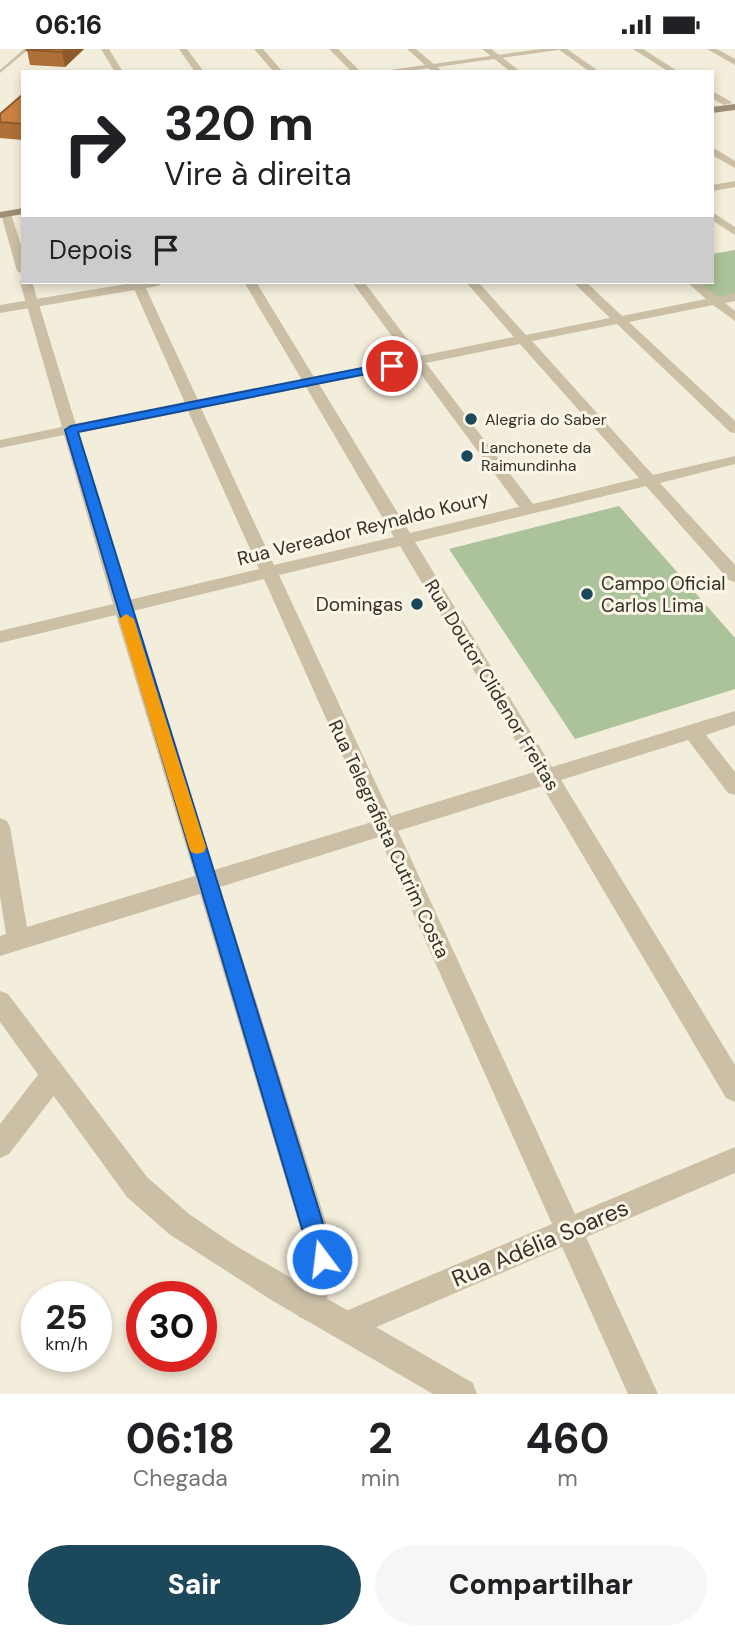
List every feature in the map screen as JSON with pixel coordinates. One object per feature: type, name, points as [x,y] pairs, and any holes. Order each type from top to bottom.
[{"type":"main road","points":[[714,105],[733,105]]},
{"type":"main road","points":[[714,110],[733,105]]},
{"type":"main road","points":[[2,212],[21,206]]},
{"type":"main road","points":[[2,212],[21,211]]},
{"type":"street","points":[[106,49],[118,70]]},
{"type":"street","points":[[183,49],[199,70]]},
{"type":"street","points":[[258,49],[277,70]]},
{"type":"street","points":[[333,49],[355,70]]},
{"type":"street","points":[[411,49],[437,70]]},
{"type":"street","points":[[486,49],[514,70]]},
{"type":"street","points":[[394,70],[562,49],[593,70]]},
{"type":"street","points":[[637,49],[673,70]]},
{"type":"street","points":[[711,49],[735,62]]},
{"type":"street","points":[[714,95],[733,105]]},
{"type":"street","points":[[714,151],[735,165]]},
{"type":"street","points":[[714,188],[735,184]]},
{"type":"street","points":[[2,212],[21,265]]},
{"type":"street","points":[[714,216],[735,232]]},
{"type":"street","points":[[27,284],[123,608],[321,1251],[321,1266],[309,1307]]},
{"type":"street","points":[[0,309],[138,284]]},
{"type":"street","name":"Rua Telegrafista Cutrim Costa","points":[[144,284],[192,405],[643,1394]]},
{"type":"street","name":"Rua Doutor Clidenor Freitas","points":[[251,284],[735,1089]]},
{"type":"street","points":[[360,284],[529,510]]},
{"type":"street","points":[[474,284],[735,576]]},
{"type":"street","points":[[581,284],[735,429]]},
{"type":"street","points":[[695,284],[735,317]]},
{"type":"street","points":[[0,444],[735,297]]},
{"type":"street","name":"Rua Vereador Reynaldo Koury","points":[[0,638],[735,460]]},
{"type":"street","points":[[0,827],[9,943],[735,718]]},
{"type":"street","points":[[692,731],[735,787]]},
{"type":"street","points":[[0,1002],[136,1187],[151,1202],[214,1249],[309,1307],[462,1394]]},
{"type":"street","points":[[0,1145],[53,1076]]},
{"type":"street","name":"Rua Adélia Soares","points":[[344,1326],[735,1160]]},
{"type":"lane","points":[[0,72],[27,49]]},
{"type":"green space","points":[[735,250],[735,294],[715,298],[698,284],[714,284],[714,254]]},
{"type":"green space","name":"Campo Oficial Carlos Lima","points":[[619,506],[735,638],[735,689],[575,739],[449,549]]},
{"type":"building","points":[[28,49],[65,49],[62,52]]},
{"type":"building","points":[[21,96],[21,124],[0,122],[0,114]]},
{"type":"slow traffic","points":[[126,619],[197,847]]},
{"type":"place","name":"Alegria do Saber","points":[[471,419]]},
{"type":"place","name":"Lanchonete da Raimundinha","points":[[467,456]]},
{"type":"place","name":"Campo Oficial Carlos Lima","points":[[587,594]]},
{"type":"place","name":"Domingas","points":[[417,604]]},
{"type":"route","points":[[322,1259],[71,430],[392,366]]}]
